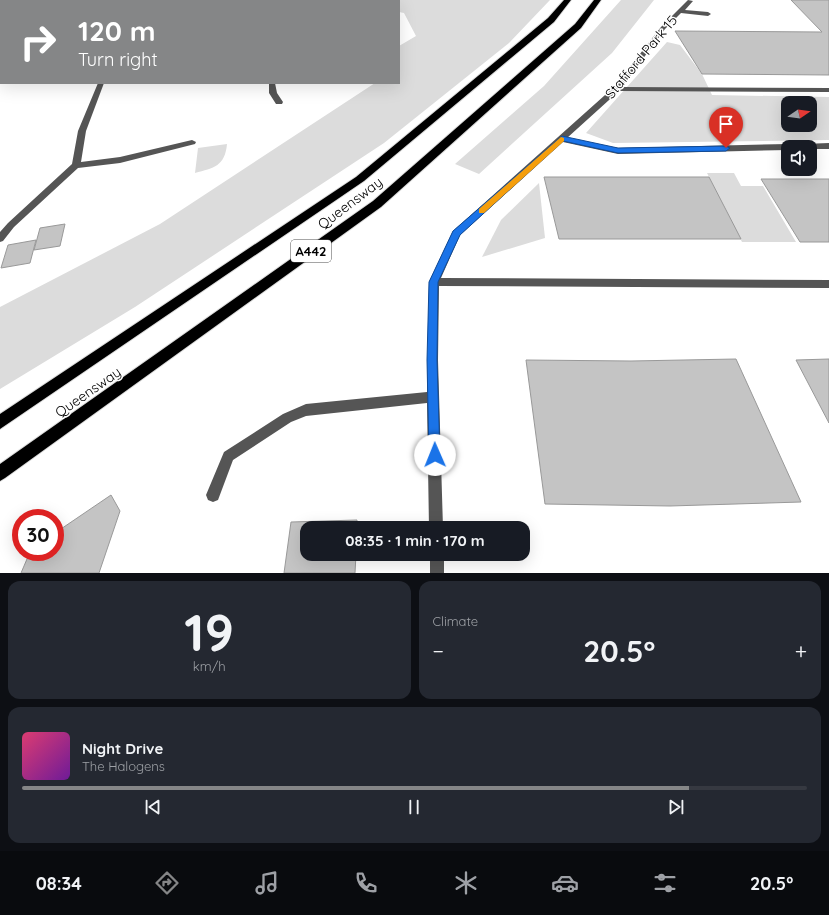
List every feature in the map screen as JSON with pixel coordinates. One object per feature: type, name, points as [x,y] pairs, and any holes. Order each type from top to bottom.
[{"type":"highway","name":"Queensway","points":[[0,422],[360,179],[551,20],[568,0]]},
{"type":"highway","name":"Queensway","points":[[0,473],[377,204],[578,26],[598,0]]},
{"type":"street","name":"Stafford Park 15","points":[[436,521],[432,360],[434,282],[456,233],[617,89],[663,28],[690,1]]},
{"type":"street","points":[[680,11],[708,14]]},
{"type":"street","points":[[0,239],[10,225],[76,165],[82,131],[101,84]]},
{"type":"street","points":[[272,84],[273,93],[279,102]]},
{"type":"street","points":[[617,89],[829,90]]},
{"type":"street","points":[[562,139],[618,151],[781,147]]},
{"type":"street","points":[[76,165],[98,164],[129,158],[192,142]]},
{"type":"street","points":[[817,146],[829,146]]},
{"type":"street","points":[[434,282],[829,284]]},
{"type":"street","points":[[213,495],[228,456],[287,418],[306,410],[433,397]]},
{"type":"street","points":[[437,561],[438,573]]},
{"type":"shaded area","points":[[400,0],[550,0],[509,43],[384,143],[135,307],[0,389],[0,307],[160,224],[373,84],[400,84],[400,45],[416,36],[404,13],[400,12]]},
{"type":"shaded area","points":[[621,0],[654,0],[612,53],[479,174],[455,164],[544,86]]},
{"type":"shaded area","points":[[667,42],[680,45],[702,74],[712,95],[781,96],[781,132],[817,132],[817,97],[829,97],[829,140],[613,143],[586,133]]},
{"type":"shaded area","points":[[227,144],[224,157],[221,162],[213,167],[195,173],[198,148]]},
{"type":"shaded area","points":[[707,173],[734,173],[741,186],[763,186],[796,242],[742,242]]},
{"type":"shaded area","points":[[539,183],[545,238],[482,257],[501,220]]},
{"type":"building","points":[[791,0],[829,0],[829,75],[702,74],[675,31],[822,32]]},
{"type":"building","points":[[544,177],[709,177],[741,239],[559,239]]},
{"type":"building","points":[[761,179],[829,179],[829,242],[800,242]]},
{"type":"building","points":[[65,224],[60,246],[34,250],[40,228]]},
{"type":"building","points":[[36,240],[30,263],[1,268],[8,245]]},
{"type":"building","points":[[736,359],[801,502],[670,506],[545,504],[526,360],[631,361]]},
{"type":"building","points":[[829,359],[829,423],[796,360]]},
{"type":"building","points":[[111,495],[120,511],[99,573],[21,573],[26,561],[64,561],[64,527]]},
{"type":"building","points":[[357,520],[357,521],[324,521]]},
{"type":"building","points":[[291,522],[300,522],[300,561],[356,561],[355,573],[284,573]]},
{"type":"slow traffic","points":[[481,211],[561,140]]},
{"type":"route","points":[[435,455],[432,360],[434,282],[456,233],[562,139],[618,151],[726,148]]}]
